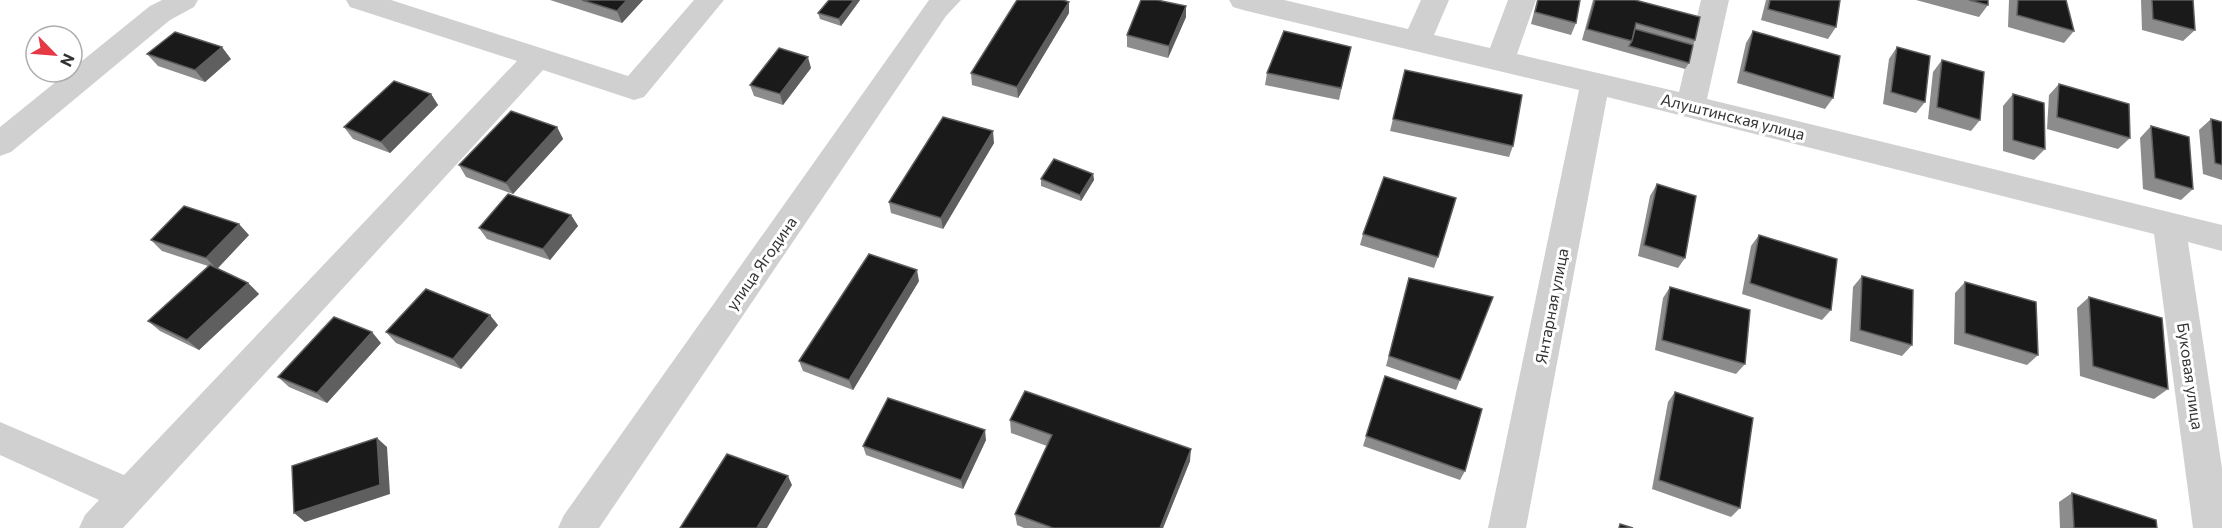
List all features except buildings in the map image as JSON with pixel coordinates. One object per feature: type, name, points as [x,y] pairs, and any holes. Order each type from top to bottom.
[{"type":"street","points":[[0,144],[160,13],[184,0]]},
{"type":"street","points":[[360,0],[634,89],[710,0]]},
{"type":"street","name":"улица Ягодина","points":[[577,528],[936,9],[948,0]]},
{"type":"street","name":"Алуштинская улица","points":[[1243,0],[1691,106],[2222,238]]},
{"type":"street","points":[[1418,41],[1435,0]]},
{"type":"street","points":[[1500,61],[1522,0]]},
{"type":"street","points":[[1691,106],[1715,0]]},
{"type":"street","points":[[98,528],[538,57]]},
{"type":"street","name":"Янтарная улица","points":[[1507,528],[1595,84]]},
{"type":"street","name":"Буковая улица","points":[[2169,224],[2212,528]]},
{"type":"street","points":[[0,438],[129,495]]}]
